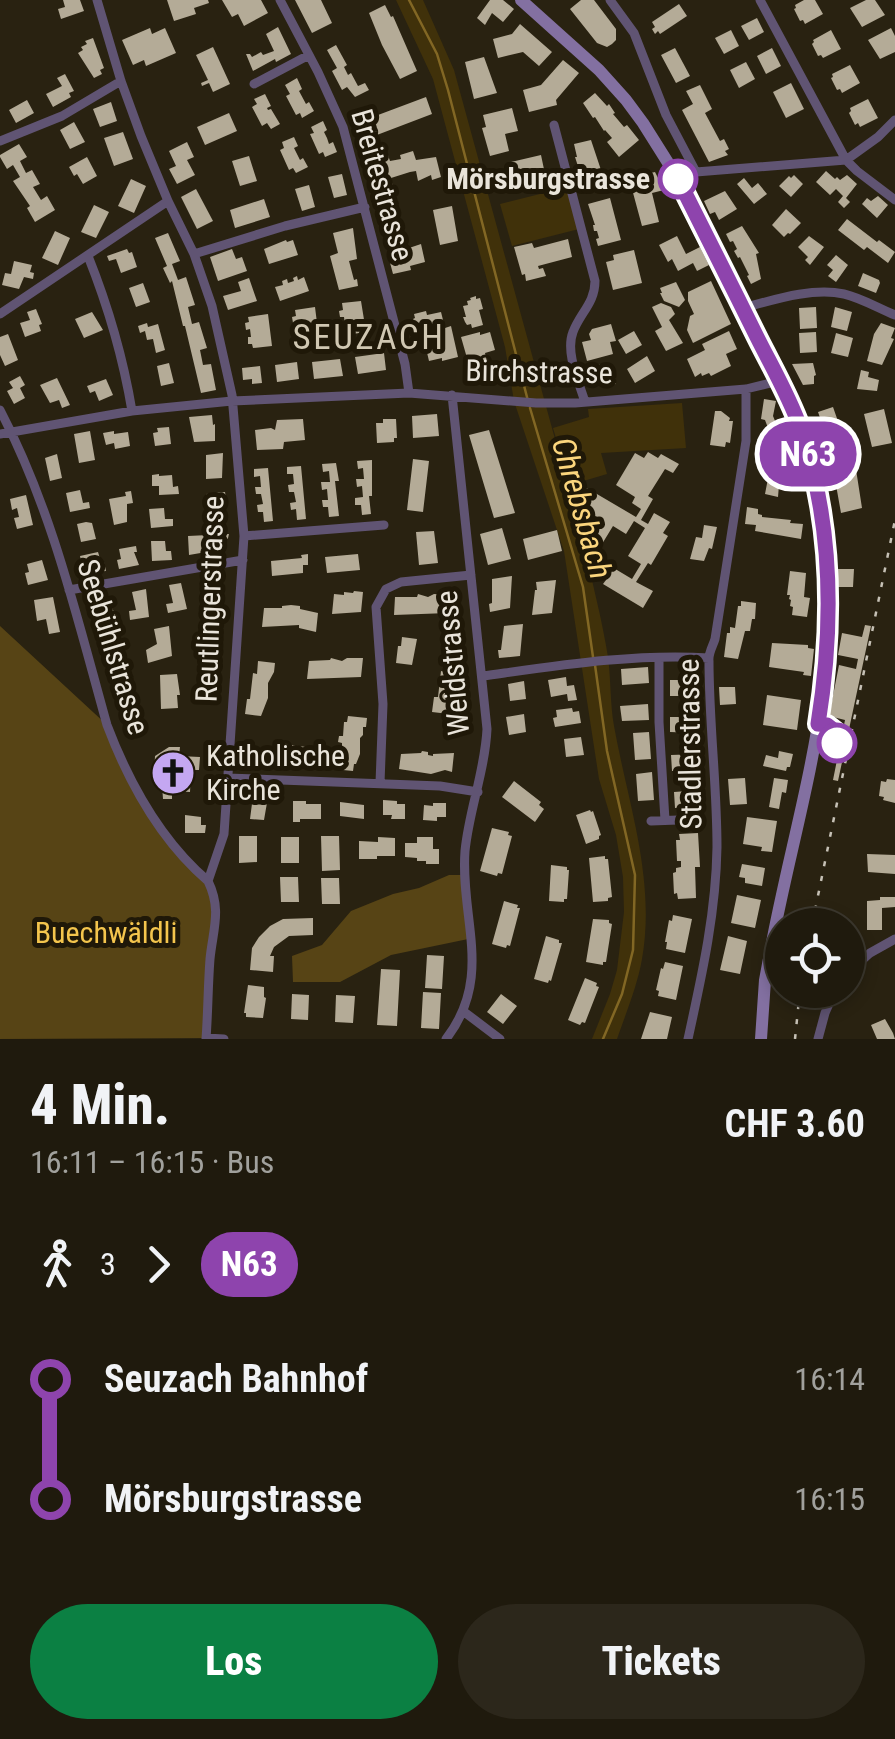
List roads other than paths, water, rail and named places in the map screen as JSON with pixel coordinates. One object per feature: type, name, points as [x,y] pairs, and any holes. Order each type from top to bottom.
[{"type":"main road","points":[[532,3],[617,89],[677,178],[790,404],[807,451],[822,519],[828,638],[818,724],[770,948],[761,1039]]},
{"type":"street","name":"Reutlingerstrasse","points":[[97,0],[121,80],[212,306],[232,401],[244,536],[224,834],[208,881],[218,910],[210,960],[206,1038]]},
{"type":"street","name":"Breitestrasse","points":[[280,0],[344,129],[406,364],[409,393]]},
{"type":"street","points":[[610,0],[634,33],[666,115],[696,172]]},
{"type":"street","points":[[760,0],[846,160],[895,200]]},
{"type":"street","points":[[254,84],[309,55]]},
{"type":"street","points":[[0,140],[62,116],[121,80]]},
{"type":"street","points":[[677,178],[696,172],[846,160],[895,120]]},
{"type":"street","points":[[554,125],[595,281],[592,300],[571,339],[585,402]]},
{"type":"street","points":[[0,314],[168,201]]},
{"type":"street","points":[[194,254],[365,207]]},
{"type":"street","points":[[88,256],[104,294],[132,411]]},
{"type":"street","points":[[743,308],[824,292],[850,296],[895,314]]},
{"type":"street","name":"Birchstrasse","points":[[0,434],[132,411],[232,401],[409,393],[536,403],[585,402],[746,389],[778,381]]},
{"type":"street","name":"Stadlerstrasse","points":[[688,1039],[708,945],[716,872],[708,658],[714,642],[746,441],[746,389]]},
{"type":"street","name":"Weidstrasse","points":[[446,1039],[463,1011],[471,978],[473,945],[465,857],[486,736],[452,395]]},
{"type":"street","name":"Seebühlstrasse","points":[[0,410],[38,494],[70,590],[107,725],[121,759],[160,828],[185,862],[208,881]]},
{"type":"street","points":[[244,536],[384,525]]},
{"type":"street","points":[[70,590],[243,560]]},
{"type":"street","points":[[380,783],[383,704],[376,607],[386,589],[400,582],[471,574]]},
{"type":"street","points":[[659,658],[665,820]]},
{"type":"street","points":[[483,676],[588,663],[708,658]]},
{"type":"street","points":[[227,778],[440,786],[478,792]]},
{"type":"street","points":[[652,820],[678,820]]},
{"type":"street","points":[[865,959],[895,938]]},
{"type":"street","points":[[818,1039],[827,1008]]},
{"type":"street","points":[[463,1011],[500,1039]]},
{"type":"street","points":[[206,1038],[224,1039]]},
{"type":"waterway","name":"Chrebsbach","points":[[409,0],[437,54],[448,90],[528,401]]},
{"type":"waterway","name":"Chrebsbach","points":[[530,408],[583,587],[593,657]]},
{"type":"waterway","name":"Chrebsbach","points":[[595,665],[607,751],[635,875],[633,950],[622,994],[603,1039]]},
{"type":"railway","points":[[815,908],[895,520]]},
{"type":"railway","points":[[795,1039],[798,1008]]},
{"type":"place","name":"Mörsburgstrasse","points":[[678,179]]},
{"type":"place","name":"Katholische Kirche","points":[[173,773]]},
{"type":"district","name":"SEUZACH","points":[[369,337]]},
{"type":"park label","name":"Buechwäldli","points":[[106,933]]}]
